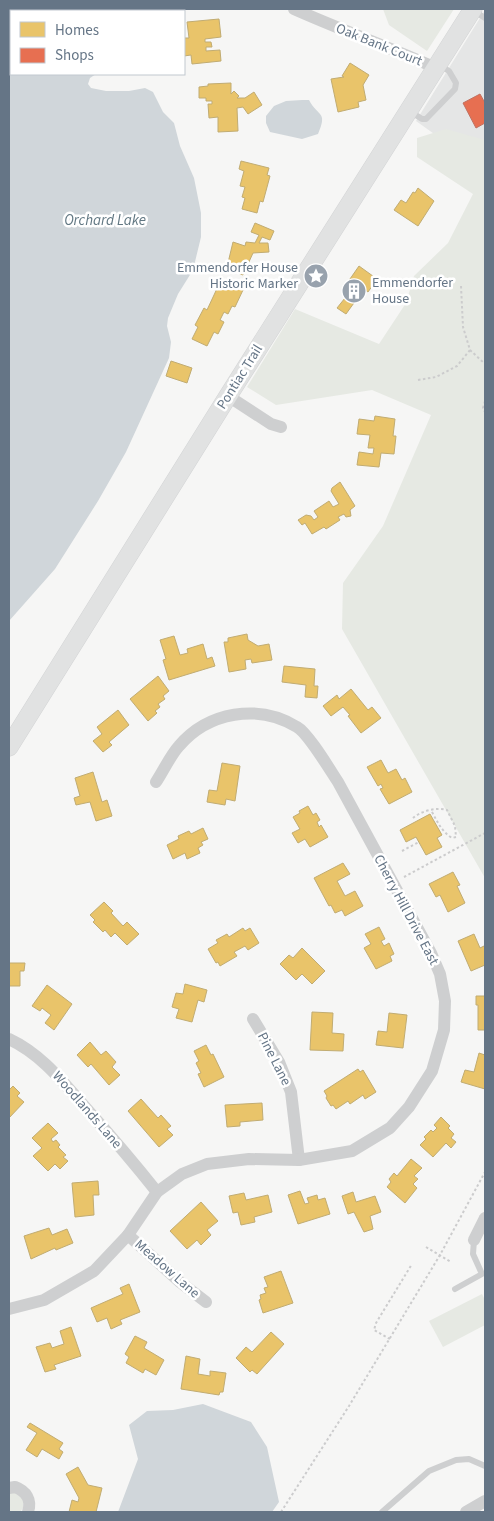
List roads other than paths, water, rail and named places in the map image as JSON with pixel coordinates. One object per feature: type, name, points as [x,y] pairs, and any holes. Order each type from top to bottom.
[{"type":"main road","name":"Pontiac Trail","points":[[9,746],[437,66],[477,12]]},
{"type":"street","name":"Oak Bank Court","points":[[294,9],[339,29],[437,66]]},
{"type":"street","points":[[228,396],[271,424],[281,427]]},
{"type":"street","name":"Cherry Hill Drive East","points":[[9,1309],[44,1300],[94,1272],[128,1235],[157,1192],[182,1174],[207,1164],[249,1159],[299,1160],[352,1150],[390,1128],[409,1108],[432,1071],[444,1030],[445,1001],[440,974],[425,941],[338,782],[298,727],[270,716],[243,713],[215,719],[199,728],[178,747],[156,782]]},
{"type":"street","name":"Pine Lane","points":[[253,1019],[279,1062],[291,1092],[299,1160]]},
{"type":"street","name":"Woodlands Lane","points":[[9,1039],[25,1046],[50,1068],[116,1142],[157,1192]]},
{"type":"street","points":[[474,1240],[485,1218]]},
{"type":"street","name":"Meadow Lane","points":[[128,1235],[180,1282],[206,1302]]},
{"type":"street","points":[[9,1488],[15,1486],[26,1494],[28,1512]]},
{"type":"street","points":[[466,1512],[485,1501]]},
{"type":"lane","points":[[409,111],[422,119],[426,119],[455,89],[456,83],[448,71],[437,66]]},
{"type":"lane","points":[[455,1289],[482,1274],[473,1254],[474,1240]]},
{"type":"lane","points":[[382,1512],[429,1471],[456,1460],[469,1459],[485,1466]]},
{"type":"water","name":"Orchard Lake","points":[[9,9],[138,9],[10,10],[10,75],[94,75],[90,78],[88,84],[91,88],[106,91],[129,91],[145,88],[153,92],[163,112],[174,123],[180,146],[194,178],[201,213],[201,237],[193,270],[178,294],[168,318],[167,326],[171,342],[169,358],[126,452],[55,569],[9,621]]},
{"type":"water","points":[[309,100],[322,118],[318,134],[302,139],[270,132],[266,123],[266,116],[274,106],[286,101]]},
{"type":"water","points":[[203,1404],[251,1422],[267,1447],[279,1502],[272,1512],[118,1512],[138,1459],[129,1425],[147,1411],[173,1410]]},
{"type":"place","name":"Emmendorfer House Historic Marker","points":[[316,276]]},
{"type":"place","name":"Emmendorfer House","points":[[354,291]]}]
